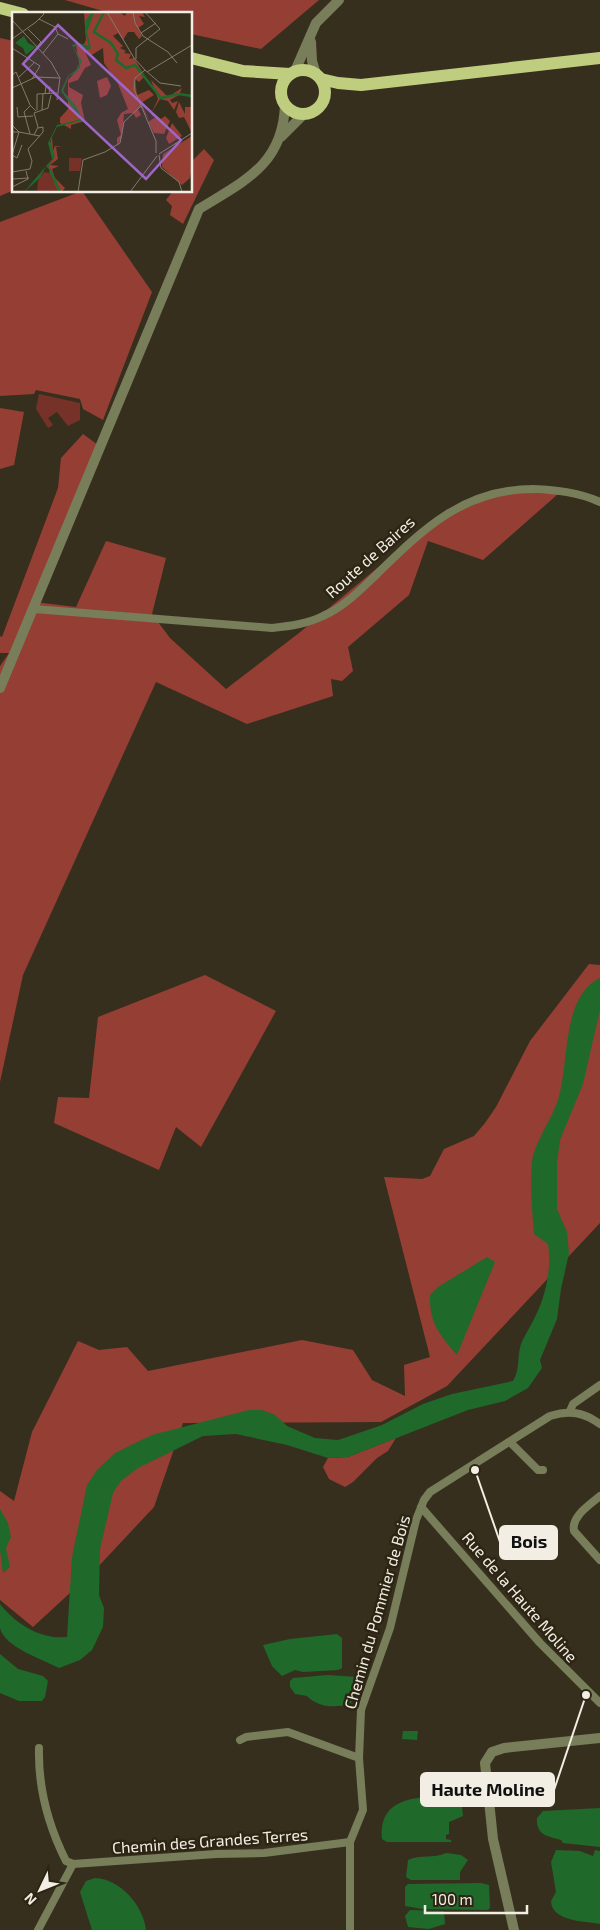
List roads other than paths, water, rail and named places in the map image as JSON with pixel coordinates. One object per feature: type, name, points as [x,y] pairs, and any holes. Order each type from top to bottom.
[{"type":"main road","points":[[0,8],[15,12]]},
{"type":"main road","points":[[192,58],[273,75],[307,70],[338,84],[361,85],[600,58]]},
{"type":"main road","points":[[243,70],[269,82],[294,112],[304,114],[317,109],[324,100],[334,93],[361,85]]},
{"type":"main road","points":[[283,100],[282,84],[292,73]]},
{"type":"main road","points":[[318,76],[325,88],[324,100]]},
{"type":"street","points":[[292,73],[320,17],[340,0]]},
{"type":"street","points":[[310,36],[312,60],[318,76]]},
{"type":"street","points":[[277,141],[283,100]]},
{"type":"street","points":[[0,688],[199,209],[254,175],[264,165],[277,141],[304,114]]},
{"type":"street","name":"Route de Baires","points":[[34,609],[272,628],[298,625],[323,616],[350,600],[432,522],[470,501],[508,491],[527,489],[574,492],[600,502]]},
{"type":"street","points":[[570,1411],[573,1404],[600,1385]]},
{"type":"street","points":[[421,1506],[430,1492],[550,1416],[570,1411],[590,1417],[600,1424]]},
{"type":"street","points":[[510,1442],[538,1470],[543,1470]]},
{"type":"street","points":[[600,1496],[575,1519],[572,1525],[574,1531],[600,1560]]},
{"type":"street","name":"Rue de la Haute Moline","points":[[421,1506],[540,1643],[600,1703]]},
{"type":"street","name":"Chemin du Pommier de Bois","points":[[350,1842],[363,1810],[359,1758],[361,1710],[390,1628],[421,1506]]},
{"type":"street","points":[[240,1740],[246,1737],[288,1732],[359,1758]]},
{"type":"street","points":[[514,1930],[493,1839],[485,1763],[492,1752],[504,1748],[600,1738]]},
{"type":"street","points":[[38,1930],[73,1864],[66,1861],[48,1820],[43,1800],[39,1748]]},
{"type":"street","points":[[350,1842],[350,1930]]},
{"type":"street","name":"Chemin des Grandes Terres","points":[[73,1864],[216,1854],[264,1853],[350,1842]]},
{"type":"place","name":"Bois","points":[[475,1470]]},
{"type":"place","name":"Haute Moline","points":[[586,1695]]}]
